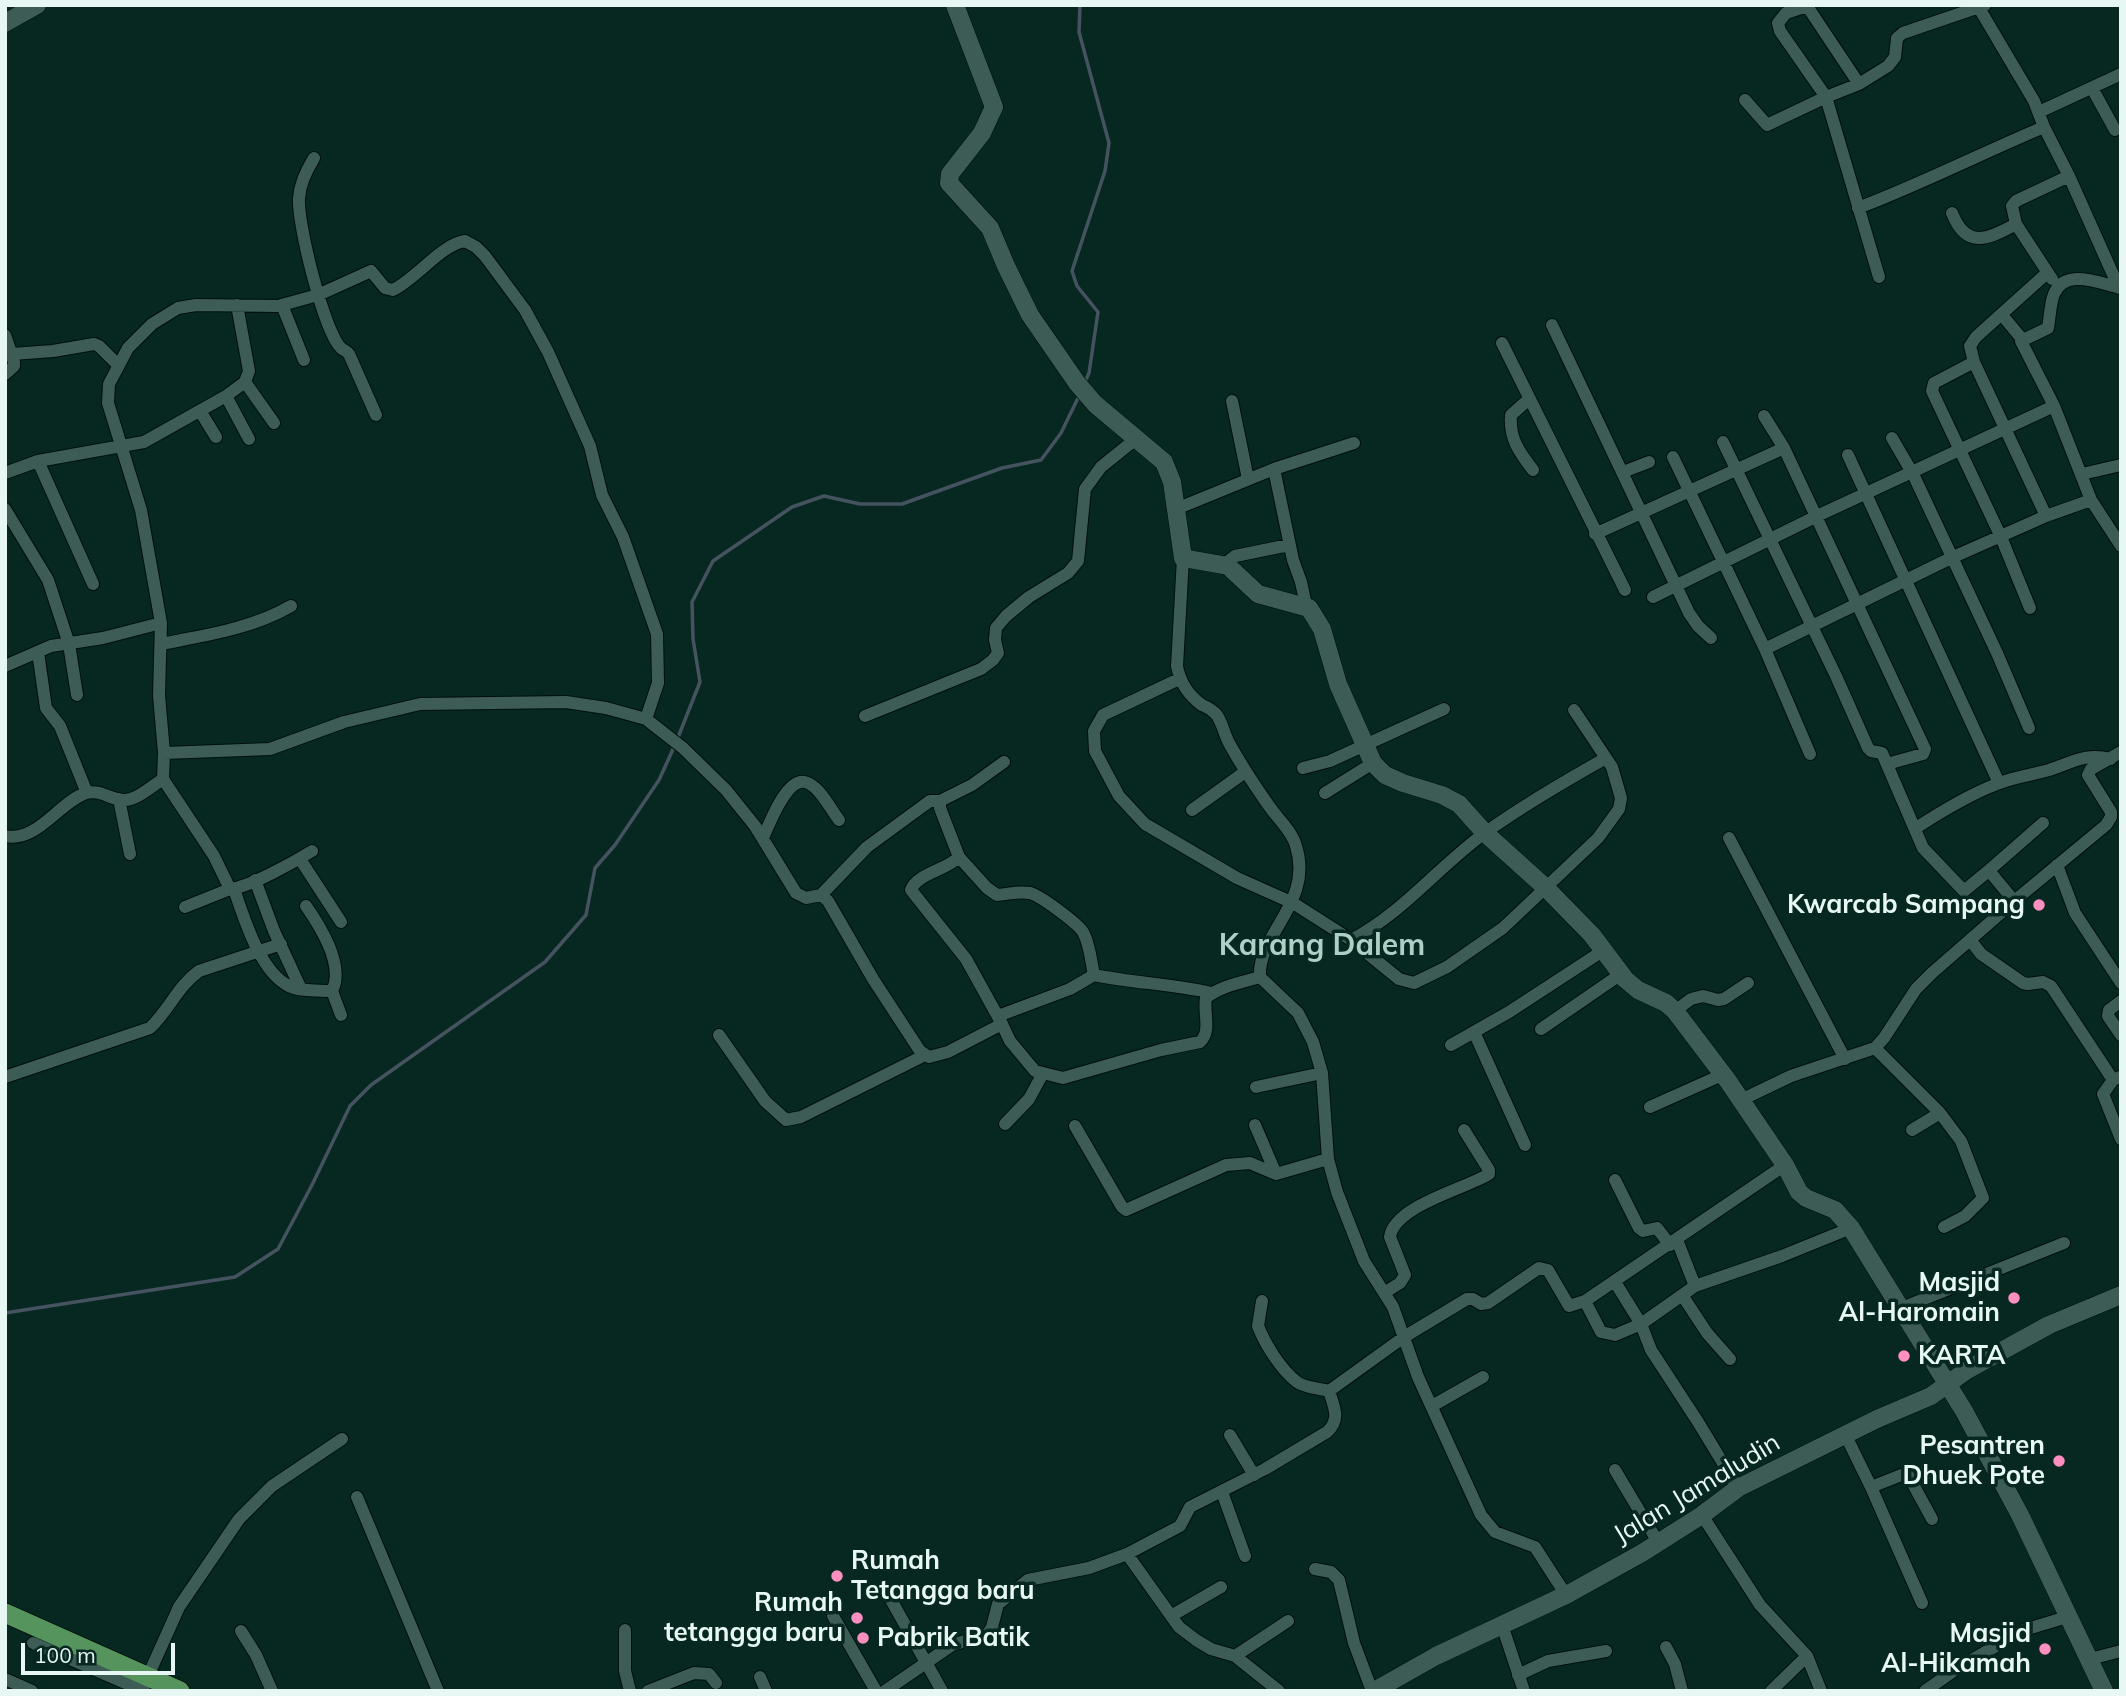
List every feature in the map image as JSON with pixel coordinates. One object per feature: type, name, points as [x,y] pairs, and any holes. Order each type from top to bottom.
[{"type":"main road","points":[[5,1613],[146,1683],[180,1691]]},
{"type":"street","points":[[5,23],[37,5]]},
{"type":"street","points":[[955,5],[972,55],[991,92],[994,107],[982,133],[950,174],[949,183],[990,228],[1030,315],[1083,390],[1159,456],[1168,470],[1183,558],[1177,654],[1180,679],[1192,697],[1215,713],[1245,772],[1287,829],[1297,848],[1298,877],[1293,902],[1270,941],[1260,964],[1260,977],[1298,1013],[1307,1027],[1322,1073],[1328,1159],[1337,1192],[1371,1274],[1393,1307],[1418,1377],[1481,1515],[1495,1532],[1535,1547],[1566,1595]]},
{"type":"street","points":[[1859,84],[1807,6],[1786,13],[1779,23],[1780,31],[1826,97],[1879,277]]},
{"type":"street","points":[[1745,100],[1767,125],[1859,84],[1888,66],[1895,57],[1899,36],[1982,6],[2021,75],[2120,288]]},
{"type":"street","points":[[2039,112],[2121,74]]},
{"type":"street","points":[[2092,88],[2115,130]]},
{"type":"street","points":[[1858,208],[2044,127]]},
{"type":"street","points":[[314,158],[304,175],[298,201],[302,232],[326,319],[340,347],[349,354],[376,415]]},
{"type":"street","points":[[2058,288],[2016,223],[2012,206],[2016,201],[2069,176]]},
{"type":"street","points":[[1952,214],[1963,234],[1972,239],[2016,223]]},
{"type":"street","points":[[332,991],[291,988],[278,979],[259,951],[232,889],[214,856],[163,779],[164,753],[159,695],[161,623],[141,510],[108,403],[109,384],[118,365],[141,334],[164,315],[178,308],[196,305],[282,305],[318,295],[371,271],[385,288],[393,290],[421,272],[450,245],[470,242],[496,269],[538,332],[590,446],[602,495],[623,537],[657,634],[659,670],[654,700],[646,719]]},
{"type":"street","points":[[2046,516],[1974,362],[1970,346],[1976,337],[2047,273]]},
{"type":"street","points":[[2022,339],[2048,328],[2053,298],[2058,288],[2076,279],[2085,279],[2120,288]]},
{"type":"street","points":[[5,473],[38,461],[145,442],[245,383],[249,371],[237,305]]},
{"type":"street","points":[[282,305],[304,360]]},
{"type":"street","points":[[2002,315],[2022,339],[2022,345],[2054,406],[2091,500],[2121,546]]},
{"type":"street","points":[[1552,325],[1689,613],[1711,638]]},
{"type":"street","points":[[5,335],[14,366],[5,374]]},
{"type":"street","points":[[1502,343],[1625,590]]},
{"type":"street","points":[[12,354],[94,344],[118,365]]},
{"type":"street","points":[[1974,362],[1934,383],[1932,391],[2001,537],[2030,608]]},
{"type":"street","points":[[245,383],[274,423]]},
{"type":"street","points":[[226,396],[249,439]]},
{"type":"street","points":[[1529,399],[1511,415],[1509,430],[1517,449],[1533,470]]},
{"type":"street","points":[[1232,401],[1248,479]]},
{"type":"street","points":[[1653,597],[1817,516],[1913,474],[2054,406]]},
{"type":"street","points":[[200,411],[216,437]]},
{"type":"street","points":[[1764,416],[1784,448],[1817,516],[1925,749],[1923,754],[1917,757],[1887,764]]},
{"type":"street","points":[[865,716],[974,672],[993,660],[998,653],[996,628],[1006,616],[1029,597],[1068,573],[1078,561],[1085,489],[1093,475],[1138,438]]},
{"type":"street","points":[[1892,438],[1913,474],[2029,728]]},
{"type":"street","points":[[1723,442],[1868,748],[1882,753],[1923,848],[1964,891],[2043,823]]},
{"type":"street","points":[[1176,509],[1274,469],[1354,443]]},
{"type":"street","points":[[1595,534],[1784,448]]},
{"type":"street","points":[[1848,455],[1999,783]]},
{"type":"street","points":[[1674,457],[1765,649],[1810,754]]},
{"type":"street","points":[[38,461],[93,583]]},
{"type":"street","points":[[1623,472],[1649,462]]},
{"type":"street","points":[[2081,474],[2121,465]]},
{"type":"street","points":[[1274,469],[1289,545],[1306,605],[1316,615],[1322,629],[1338,684],[1373,763],[1385,775],[1442,795],[1459,804],[1485,833],[1546,888],[1604,950],[1621,974],[1638,990],[1666,1003],[1675,1011],[1724,1074],[1785,1165],[1799,1192],[1806,1198],[1835,1210],[1851,1228],[1948,1385],[2020,1515],[2104,1691]]},
{"type":"street","points":[[1765,649],[1951,558],[2046,516],[2091,500]]},
{"type":"street","points":[[5,509],[48,579],[69,644],[77,695]]},
{"type":"street","points":[[1224,565],[1235,556],[1289,545]]},
{"type":"street","points":[[1183,558],[1224,565],[1258,594],[1306,605]]},
{"type":"street","points":[[161,644],[250,625],[291,606]]},
{"type":"street","points":[[5,666],[51,646],[161,623]]},
{"type":"street","points":[[38,652],[46,708],[60,726],[87,793]]},
{"type":"street","points":[[1180,679],[1103,715],[1094,731],[1095,751],[1119,796],[1145,824],[1237,878],[1293,902],[1351,940],[1399,979],[1414,983],[1447,967],[1503,928],[1598,838],[1619,809],[1621,798],[1612,767],[1574,710]]},
{"type":"street","points":[[164,753],[270,749],[344,722],[420,704],[566,702],[606,708],[646,719],[678,744],[741,807],[796,892],[806,898],[821,895],[867,847],[923,806],[940,801],[972,785],[1004,762]]},
{"type":"street","points":[[1303,768],[1330,761],[1366,746],[1444,709]]},
{"type":"street","points":[[1916,828],[1944,810],[1999,783],[2085,757],[2116,756]]},
{"type":"street","points":[[2116,756],[2091,769],[2088,775],[2121,825]]},
{"type":"street","points":[[1351,940],[1402,906],[1485,833],[1606,758]]},
{"type":"street","points":[[1325,793],[1373,763]]},
{"type":"street","points":[[1192,810],[1245,772]]},
{"type":"street","points":[[5,836],[17,837],[29,832],[87,793],[101,793],[119,799],[134,797],[163,779]]},
{"type":"street","points":[[762,838],[781,798],[800,782],[807,782],[816,789],[839,820]]},
{"type":"street","points":[[119,799],[130,854]]},
{"type":"street","points":[[940,801],[940,808],[958,856],[987,888],[997,895],[1020,892],[1033,894],[1077,924],[1084,934],[1094,975]]},
{"type":"street","points":[[1741,1100],[1791,1076],[1875,1048],[1916,989],[2014,901],[2106,825],[2111,812]]},
{"type":"street","points":[[1729,838],[1845,1059]]},
{"type":"street","points":[[185,907],[254,880],[312,851]]},
{"type":"street","points":[[958,856],[953,862],[915,883],[911,890],[966,959],[1010,1041],[1035,1071],[1042,1074],[1063,1078],[1200,1042],[1205,1038],[1207,1029],[1206,998],[1212,993],[1260,977]]},
{"type":"street","points":[[300,859],[341,922]]},
{"type":"street","points":[[2057,865],[2075,913],[2121,983]]},
{"type":"street","points":[[1987,872],[1991,873],[2014,901]]},
{"type":"street","points":[[254,880],[269,921],[301,989]]},
{"type":"street","points":[[821,895],[837,913],[873,979],[925,1055]]},
{"type":"street","points":[[306,906],[321,928],[336,970],[336,983],[332,991],[341,1015]]},
{"type":"street","points":[[1971,941],[1981,954],[2023,983],[2028,985],[2043,982],[2051,986],[2117,1078],[2103,1094],[2121,1139]]},
{"type":"street","points":[[5,1077],[150,1028],[163,1016],[188,979],[199,971],[281,944]]},
{"type":"street","points":[[1451,1045],[1604,950]]},
{"type":"street","points":[[1541,1029],[1621,974]]},
{"type":"street","points":[[719,1035],[765,1101],[786,1120],[801,1117],[925,1055],[934,1057],[948,1052],[1000,1020],[1070,989],[1094,975],[1130,983],[1185,987],[1212,993]]},
{"type":"street","points":[[1675,1011],[1692,999],[1703,996],[1724,999],[1748,983]]},
{"type":"street","points":[[2121,1001],[2109,1010],[2108,1016],[2121,1035]]},
{"type":"street","points":[[1474,1032],[1525,1145]]},
{"type":"street","points":[[1875,1048],[1940,1113],[1961,1141],[1983,1198],[1965,1216],[1944,1227]]},
{"type":"street","points":[[1256,1087],[1322,1073]]},
{"type":"street","points":[[1005,1124],[1030,1099],[1042,1074]]},
{"type":"street","points":[[1650,1107],[1724,1074]]},
{"type":"street","points":[[1912,1130],[1940,1113]]},
{"type":"street","points":[[1255,1125],[1276,1174]]},
{"type":"street","points":[[1075,1126],[1122,1208],[1126,1210],[1226,1165],[1250,1163],[1276,1174],[1328,1159]]},
{"type":"street","points":[[1384,1293],[1401,1283],[1405,1275],[1390,1237],[1394,1225],[1418,1207],[1489,1174],[1464,1130]]},
{"type":"street","points":[[1262,1301],[1258,1326],[1286,1371],[1296,1382],[1329,1391],[1404,1337],[1467,1298],[1481,1304],[1488,1303],[1539,1268],[1548,1270],[1569,1306],[1585,1301],[1785,1165]]},
{"type":"street","points":[[1615,1180],[1640,1228],[1643,1231],[1657,1228],[1673,1243],[1695,1286]]},
{"type":"street","points":[[1585,1301],[1601,1332],[1615,1335],[1641,1324],[1695,1286],[1782,1256],[1851,1228]]},
{"type":"street","points":[[1899,1308],[2064,1242]]},
{"type":"street","points":[[1615,1282],[1641,1324],[1651,1350],[1699,1422],[1738,1488]]},
{"type":"street","points":[[1682,1295],[1707,1333],[1730,1359]]},
{"type":"street","name":"Jalan Jamaludin","points":[[1373,1691],[1436,1656],[1566,1595],[1642,1553],[1702,1515],[1738,1488],[1845,1434],[1931,1396],[1968,1370],[2049,1325],[2121,1295]]},
{"type":"street","points":[[1432,1406],[1483,1377]]},
{"type":"street","points":[[885,1691],[953,1645],[988,1634],[998,1604],[1028,1580],[1089,1568],[1126,1554],[1181,1526],[1190,1507],[1254,1475],[1334,1426],[1337,1417],[1329,1391]]},
{"type":"street","points":[[1845,1434],[1922,1603]]},
{"type":"street","points":[[1230,1435],[1254,1475]]},
{"type":"street","points":[[33,1643],[146,1683],[179,1607],[239,1519],[272,1486],[342,1439]]},
{"type":"street","points":[[1615,1470],[1658,1542]]},
{"type":"street","points":[[1871,1487],[1904,1474],[1908,1475],[1932,1519]]},
{"type":"street","points":[[1222,1492],[1245,1556]]},
{"type":"street","points":[[357,1497],[438,1691]]},
{"type":"street","points":[[1702,1515],[1760,1605],[1807,1656],[1821,1691]]},
{"type":"street","points":[[1126,1554],[1171,1616],[1196,1640],[1211,1649],[1234,1656],[1279,1691]]},
{"type":"street","points":[[1315,1569],[1331,1572],[1339,1580],[1354,1643],[1373,1691]]},
{"type":"street","points":[[1171,1616],[1221,1587]]},
{"type":"street","points":[[885,1589],[942,1691]]},
{"type":"street","points":[[833,1616],[876,1691]]},
{"type":"street","points":[[1925,1691],[1956,1669],[2024,1630],[2067,1617]]},
{"type":"street","points":[[1234,1656],[1288,1621]]},
{"type":"street","points":[[1502,1625],[1524,1691]]},
{"type":"street","points":[[625,1630],[625,1671],[630,1691]]},
{"type":"street","points":[[241,1631],[272,1691]]},
{"type":"street","points":[[1666,1647],[1675,1664],[1682,1691]]},
{"type":"street","points":[[1518,1675],[1548,1661],[1606,1651]]},
{"type":"street","points":[[2090,1659],[2121,1651]]},
{"type":"street","points":[[1771,1691],[1807,1656]]},
{"type":"street","points":[[648,1691],[694,1674],[709,1674],[716,1684]]},
{"type":"street","points":[[760,1678],[766,1691]]},
{"type":"street","points":[[5,1679],[32,1691]]},
{"type":"waterway","points":[[1080,5],[1079,32],[1109,143],[1105,171],[1072,271],[1077,286],[1098,312],[1089,373],[1085,382]]},
{"type":"waterway","points":[[677,740],[700,682],[693,639],[692,602],[713,561],[792,507],[824,496],[860,504],[902,504],[1002,468],[1041,460],[1061,433],[1079,396]]},
{"type":"waterway","points":[[5,1313],[235,1277],[278,1249],[350,1106],[371,1085],[545,962],[586,915],[595,868],[615,845],[659,780],[674,747]]},
{"type":"place","name":"Kwarcab Sampang","points":[[2039,905]]},
{"type":"place","name":"Masjid Al-Haromain","points":[[2014,1298]]},
{"type":"place","name":"KARTA","points":[[1904,1356]]},
{"type":"place","name":"Pesantren Dhuek Pote","points":[[2059,1461]]},
{"type":"place","name":"Rumah Tetangga baru","points":[[837,1576]]},
{"type":"place","name":"Rumah tetangga baru","points":[[857,1618]]},
{"type":"place","name":"Pabrik Batik","points":[[863,1638]]},
{"type":"place","name":"Masjid Al-Hikamah","points":[[2045,1649]]},
{"type":"district","name":"Karang Dalem","points":[[1322,946]]}]
